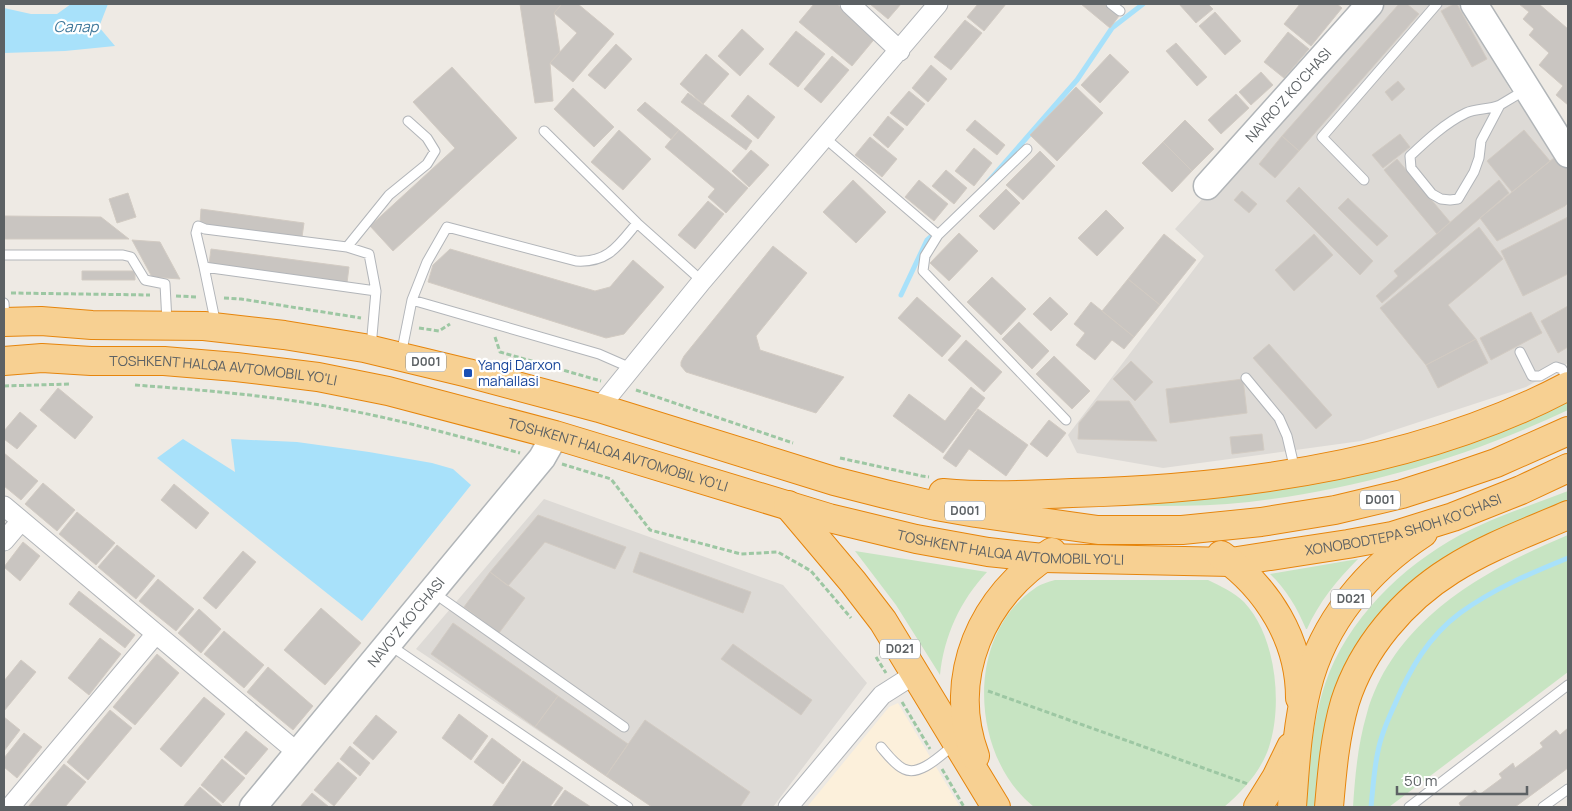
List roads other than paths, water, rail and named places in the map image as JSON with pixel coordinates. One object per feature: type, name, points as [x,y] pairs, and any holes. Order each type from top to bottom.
[{"type":"highway","name":"TOSHKENT HALQA AVTOMOBIL YO'LI","points":[[4,316],[92,325],[167,325],[216,328],[284,335],[371,350],[401,356],[832,468],[936,506],[1016,520],[1098,530],[1182,530]]},
{"type":"highway","name":"TOSHKENT HALQA AVTOMOBIL YO'LI","points":[[4,361],[42,358],[164,362],[277,371],[388,391],[549,446],[788,505],[916,539],[988,552],[1043,558],[1230,562]]},
{"type":"highway","points":[[832,468],[954,494],[1114,492],[1200,486],[1295,472],[1396,452],[1516,411],[1568,386]]},
{"type":"highway","name":"XONOBODTEPA SHOH KO'CHASI","points":[[1182,530],[1307,515],[1402,494],[1496,463],[1568,431]]},
{"type":"highway","name":"XONOBODTEPA SHOH KO'CHASI","points":[[1230,562],[1392,536],[1453,517],[1521,490],[1568,468]]},
{"type":"highway","name":"D021","points":[[788,505],[853,582],[883,621],[910,691],[957,743],[995,807]]},
{"type":"highway","points":[[1329,807],[1335,744],[1345,703],[1362,663],[1386,628],[1416,596],[1451,570],[1495,546],[1568,515]]},
{"type":"highway","name":"D021","points":[[1263,799],[1287,755],[1300,719],[1307,686],[1317,657],[1332,627],[1349,600],[1369,578],[1402,548],[1425,532],[1453,517]]},
{"type":"highway","name":"D021","points":[[995,807],[969,736],[965,709],[966,683],[975,645],[992,609],[1002,594],[1018,577],[1043,558],[1069,543],[1098,530]]},
{"type":"highway","name":"D021","points":[[1182,530],[1230,562],[1260,590],[1287,636],[1297,669],[1300,693],[1300,719],[1292,807]]},
{"type":"street","points":[[850,4],[900,51]]},
{"type":"street","points":[[599,408],[702,281],[900,51],[938,4]]},
{"type":"street","name":"NAVRO'Z KO'CHASI","points":[[1207,186],[1370,4]]},
{"type":"street","points":[[1474,4],[1568,154]]},
{"type":"street","name":"NAVO'Z KO'CHASI","points":[[253,807],[432,592],[549,446]]},
{"type":"street","points":[[4,506],[155,635],[298,753]]},
{"type":"street","points":[[4,541],[21,520]]},
{"type":"street","points":[[10,807],[155,635]]},
{"type":"street","points":[[788,807],[882,695],[910,691]]},
{"type":"lane","points":[[1111,4],[1120,11]]},
{"type":"lane","points":[[1364,180],[1322,137],[1437,4]]},
{"type":"lane","points":[[1500,105],[1481,141],[1479,158],[1474,172],[1458,198],[1450,200],[1441,199],[1432,194],[1411,168],[1410,156],[1451,122],[1467,112],[1491,109],[1527,88]]},
{"type":"lane","points":[[348,247],[389,195],[427,164],[435,151],[427,138],[408,121]]},
{"type":"lane","points":[[544,131],[637,223],[702,281]]},
{"type":"lane","points":[[825,138],[938,235]]},
{"type":"lane","points":[[1027,149],[938,235],[925,256],[923,271],[1066,420]]},
{"type":"lane","points":[[401,356],[412,300],[427,262],[447,227],[576,261],[588,262],[612,252],[637,223]]},
{"type":"lane","points":[[216,328],[196,233],[198,226],[205,229],[348,247],[369,254],[376,291],[371,350]]},
{"type":"lane","points":[[4,255],[123,255],[131,258],[145,280],[165,284],[167,325]]},
{"type":"lane","points":[[204,267],[376,291]]},
{"type":"lane","points":[[412,300],[599,354],[631,368]]},
{"type":"lane","points":[[1520,352],[1532,376],[1540,376],[1556,366],[1562,369],[1568,380]]},
{"type":"lane","points":[[1246,378],[1279,418],[1287,436],[1295,472]]},
{"type":"lane","points":[[432,592],[624,727]]},
{"type":"lane","points":[[388,644],[628,807]]},
{"type":"lane","points":[[1409,807],[1568,685]]},
{"type":"lane","points":[[881,747],[902,769],[911,772],[920,770],[957,743]]},
{"type":"lane","points":[[1543,807],[1568,789]]},
{"type":"water","name":"Салар","points":[[71,4],[108,4],[99,27],[115,46],[65,51],[4,53],[4,8],[31,14],[57,14]]},
{"type":"water","points":[[183,439],[235,472],[231,439],[297,442],[432,463],[453,469],[471,485],[362,621],[157,458]]},
{"type":"waterway","points":[[988,182],[1077,80],[1112,28],[1143,4]]},
{"type":"waterway","points":[[901,295],[927,240],[937,231]]},
{"type":"waterway","points":[[1371,807],[1379,745],[1383,733],[1407,678],[1429,643],[1449,622],[1486,596],[1512,582],[1568,558]]},
{"type":"place","name":"Yangi Darxon mahallasi","points":[[468,373]]}]
